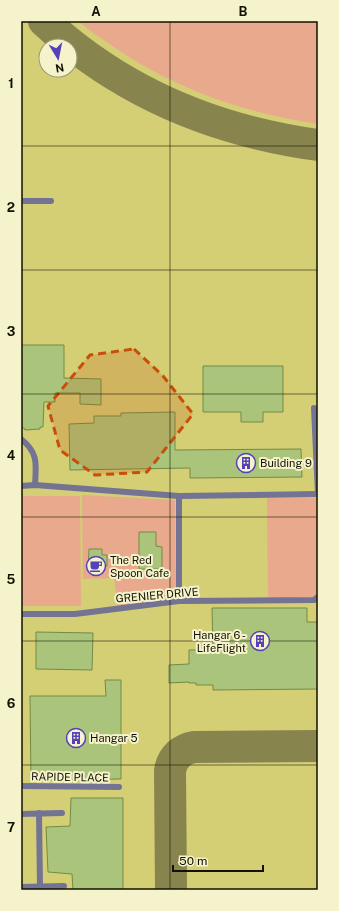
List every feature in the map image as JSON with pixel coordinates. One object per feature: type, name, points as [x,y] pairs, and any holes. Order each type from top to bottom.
[{"type":"lane","points":[[21,201],[51,201]]},
{"type":"lane","points":[[21,486],[35,485],[178,496],[318,494],[314,408]]},
{"type":"lane","points":[[21,439],[30,445],[36,459],[35,485]]},
{"type":"lane","points":[[178,496],[179,601]]},
{"type":"lane","name":"GRENIER DRIVE","points":[[21,614],[75,614],[179,601],[314,600],[318,597]]},
{"type":"lane","name":"RAPIDE PLACE","points":[[21,786],[119,787]]},
{"type":"lane","points":[[39,813],[40,887]]},
{"type":"lane","points":[[21,814],[62,813]]},
{"type":"lane","points":[[21,887],[64,886]]},
{"type":"highlighted area","points":[[134,349],[163,376],[193,414],[147,472],[95,475],[60,450],[48,406],[90,355]]},
{"type":"shaded area","points":[[21,21],[318,21],[318,890],[21,890]]},
{"type":"shaded area","points":[[78,21],[318,21],[318,124],[262,113],[208,96],[182,85],[156,73],[132,59]]},
{"type":"shaded area","points":[[82,495],[175,500],[176,599],[118,607],[114,578],[83,579]]},
{"type":"shaded area","points":[[21,496],[80,496],[81,606],[21,606]]},
{"type":"shaded area","points":[[267,498],[316,498],[318,500],[318,594],[313,597],[268,598]]},
{"type":"building","points":[[21,345],[64,345],[64,378],[101,379],[101,405],[80,404],[80,393],[55,393],[55,402],[44,402],[43,427],[40,427],[40,429],[25,430],[24,428],[21,428]]},
{"type":"building","points":[[203,366],[283,366],[283,412],[263,412],[263,422],[241,422],[241,412],[203,412]]},
{"type":"building","points":[[175,412],[175,450],[301,449],[302,477],[190,478],[190,468],[70,470],[69,424],[94,423],[94,416],[121,416],[121,413]]},
{"type":"building","points":[[139,532],[156,532],[156,546],[162,547],[162,569],[139,569]]},
{"type":"building","points":[[89,549],[102,549],[102,555],[107,555],[107,566],[102,566],[102,571],[88,571]]},
{"type":"building","name":"Hangar 6 - LifeFlight","points":[[212,608],[307,608],[307,622],[318,622],[318,689],[213,690],[213,685],[196,685],[196,683],[189,682],[169,683],[169,665],[189,664],[189,650],[213,650]]},
{"type":"building","points":[[36,632],[93,633],[92,670],[36,669]]},
{"type":"building","name":"Hangar 5","points":[[105,680],[121,680],[121,779],[31,780],[30,696],[106,696]]},
{"type":"building","points":[[71,798],[123,798],[123,890],[73,890],[72,874],[48,872],[46,827],[70,826]]},
{"type":"taxiway","points":[[44,21],[74,46],[105,68],[137,88],[171,104],[206,118],[243,130],[280,139],[318,145]]},
{"type":"taxiway","points":[[171,890],[170,771],[171,766],[178,754],[194,747],[318,746]]},
{"type":"place","name":"Building 9","points":[[246,463]]},
{"type":"place","name":"The Red Spoon Cafe","points":[[96,566]]},
{"type":"place","name":"Hangar 6 - LifeFlight","points":[[260,641]]},
{"type":"place","name":"Hangar 5","points":[[76,738]]}]
